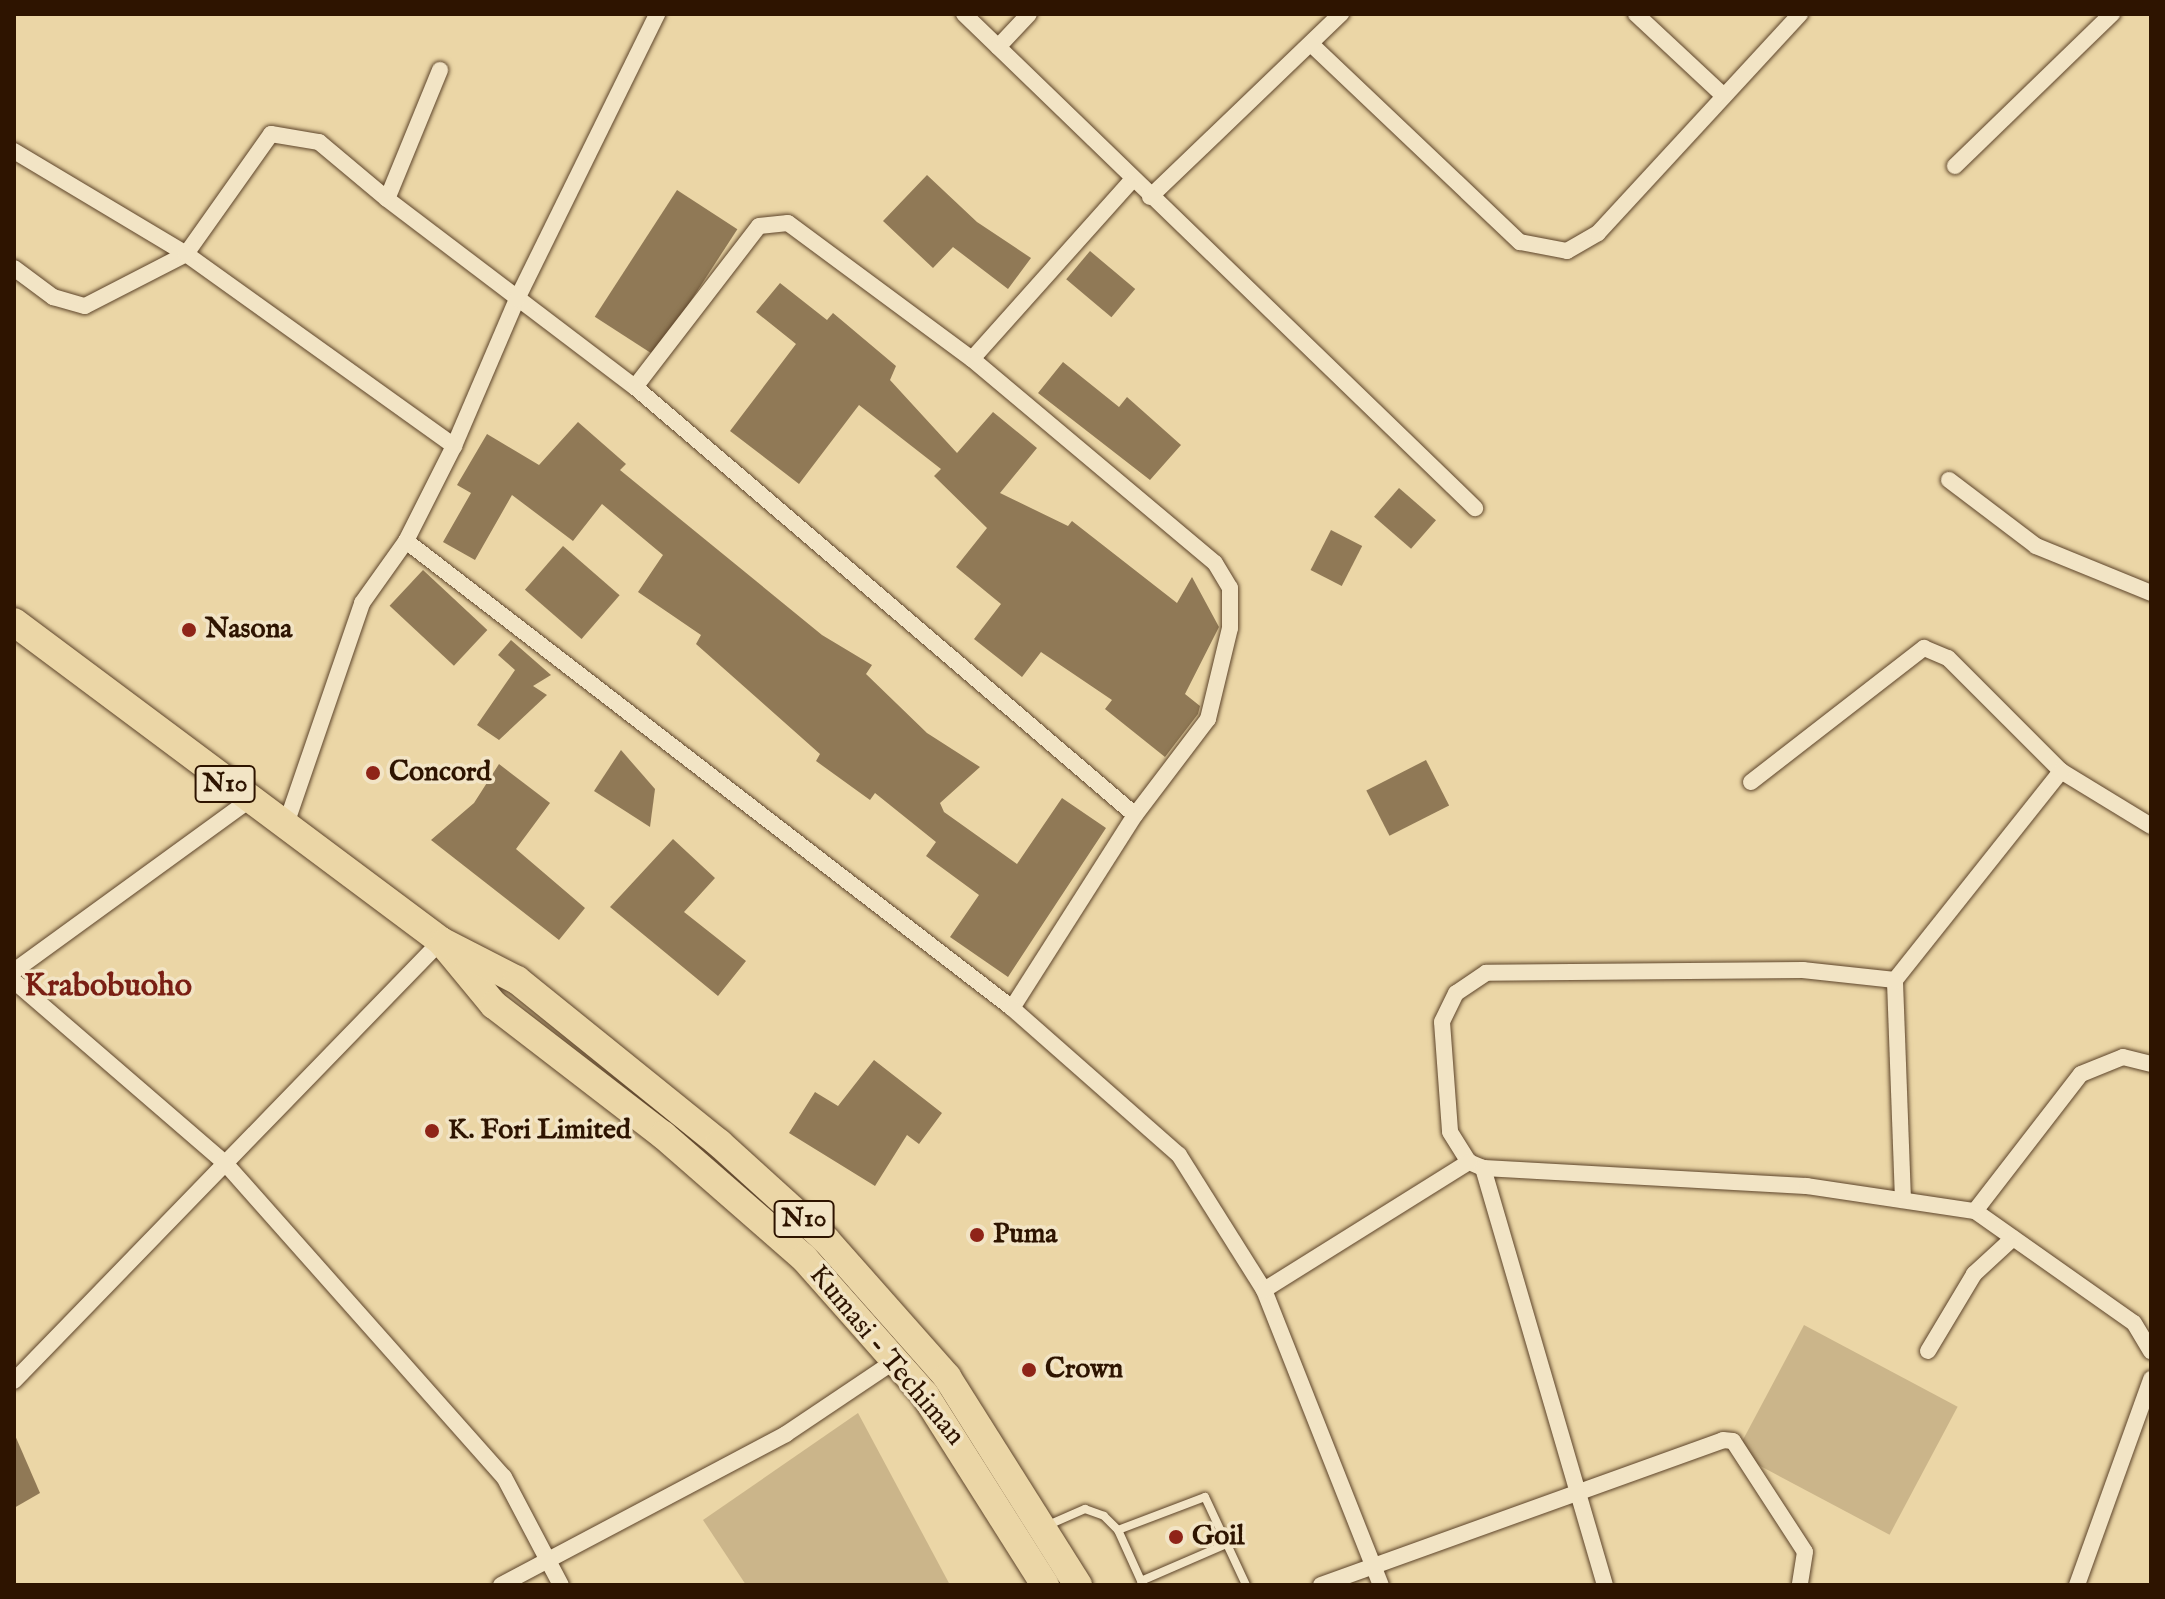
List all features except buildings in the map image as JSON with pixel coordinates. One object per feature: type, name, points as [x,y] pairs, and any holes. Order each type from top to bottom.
[{"type":"highway","name":"Kumasi - Techiman","points":[[14,622],[284,830],[441,941],[494,1005],[794,1249],[896,1360],[965,1451],[1045,1585]]},
{"type":"highway","name":"N10","points":[[441,941],[517,980],[797,1211],[947,1377],[1045,1526],[1078,1585]]},
{"type":"street","points":[[284,830],[362,603],[406,541],[454,446],[517,299],[657,14]]},
{"type":"street","points":[[964,14],[1475,508]]},
{"type":"street","points":[[998,47],[1029,14]]},
{"type":"street","points":[[1150,197],[1341,14]]},
{"type":"street","points":[[1636,14],[1724,96]]},
{"type":"street","points":[[1311,44],[1520,242],[1541,249],[1567,251],[1598,233],[1800,14]]},
{"type":"street","points":[[1955,166],[2112,14]]},
{"type":"street","points":[[387,199],[440,70]]},
{"type":"street","points":[[14,268],[53,297],[85,306],[186,254],[271,134],[319,142],[387,199],[635,387],[1135,815]]},
{"type":"street","points":[[14,151],[186,254],[454,446]]},
{"type":"street","points":[[972,359],[1133,179]]},
{"type":"street","points":[[635,387],[759,226],[774,221],[807,231],[972,359],[1215,563],[1230,588],[1225,671],[1208,719],[1135,815],[1012,1008]]},
{"type":"street","points":[[1949,480],[2036,546],[2151,593]]},
{"type":"street","points":[[406,541],[1012,1008],[1179,1155],[1264,1290],[1381,1585]]},
{"type":"street","points":[[1751,782],[1924,648],[1948,658],[2061,771],[2151,826]]},
{"type":"street","points":[[1903,1200],[1895,980],[2061,771]]},
{"type":"street","points":[[14,971],[247,802]]},
{"type":"street","points":[[14,1381],[441,941]]},
{"type":"street","points":[[1605,1585],[1574,1496],[1476,1165],[1450,1132],[1442,1022],[1456,993],[1486,973],[1803,970],[1895,980]]},
{"type":"street","points":[[14,981],[225,1163],[504,1477],[553,1558],[561,1585]]},
{"type":"street","points":[[1975,1211],[2081,1074],[2123,1057],[2151,1064]]},
{"type":"street","points":[[1264,1290],[1476,1165],[1807,1186],[1975,1211],[2134,1323],[2151,1351]]},
{"type":"street","points":[[1928,1351],[1974,1274],[2013,1238]]},
{"type":"street","points":[[501,1585],[786,1434],[896,1360]]},
{"type":"street","points":[[2077,1585],[2151,1379]]},
{"type":"street","points":[[1321,1585],[1733,1441],[1805,1552],[1800,1585]]},
{"type":"lane","points":[[1118,1530],[1200,1495],[1214,1508],[1246,1585]]},
{"type":"lane","points":[[1045,1526],[1085,1509],[1118,1530],[1142,1583],[1229,1543]]},
{"type":"shaded area","points":[[1804,1325],[1958,1407],[1890,1535],[1736,1453]]},
{"type":"shaded area","points":[[858,1413],[950,1585],[746,1585],[703,1520]]},
{"type":"place","name":"Nasona","points":[[189,630]]},
{"type":"place","name":"Concord","points":[[373,773]]},
{"type":"place","name":"K. Fori Limited","points":[[432,1131]]},
{"type":"place","name":"Puma","points":[[977,1235]]},
{"type":"place","name":"Crown","points":[[1029,1370]]},
{"type":"place","name":"Goil","points":[[1176,1537]]},
{"type":"district","name":"Krabobuoho","points":[[108,987]]}]
